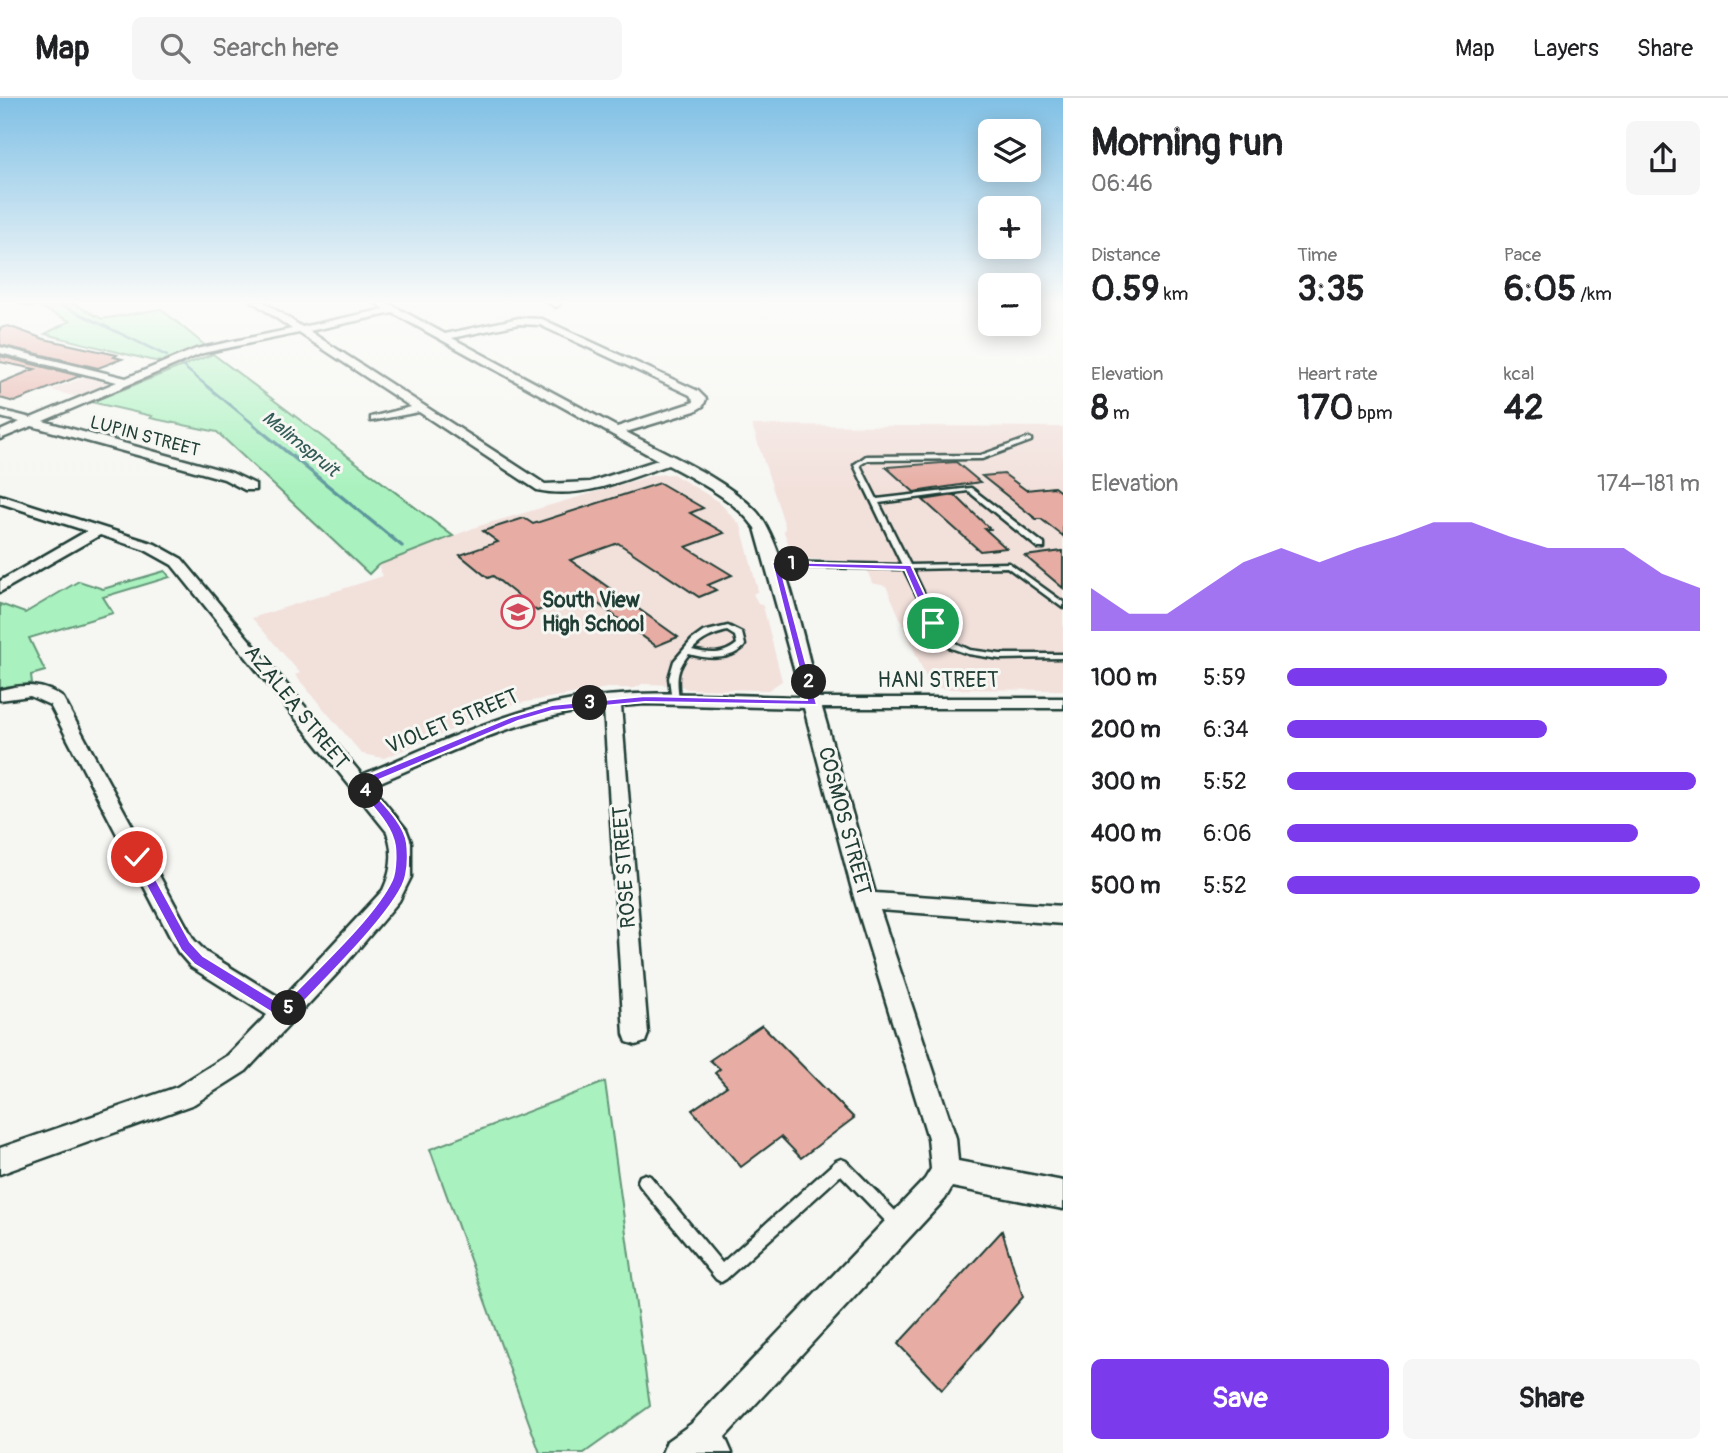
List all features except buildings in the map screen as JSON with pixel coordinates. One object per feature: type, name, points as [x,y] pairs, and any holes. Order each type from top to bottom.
[{"type":"street","points":[[57,364],[125,381]]},
{"type":"street","points":[[0,435],[167,364]]},
{"type":"street","points":[[354,364],[542,486],[553,489],[580,488],[669,460]]},
{"type":"street","name":"COSMOS STREET","points":[[493,364],[724,491],[750,512],[762,528],[775,564],[814,703],[866,901],[942,1138],[945,1172]]},
{"type":"street","points":[[616,431],[691,409],[699,404],[700,398],[694,393],[632,364]]},
{"type":"street","points":[[375,419],[421,408]]},
{"type":"street","name":"LUPIN STREET","points":[[0,413],[228,476],[250,486]]},
{"type":"street","name":"AZALEA STREET","points":[[0,499],[150,547],[177,562],[360,783],[396,830],[401,842],[400,877],[391,895],[237,1063],[185,1096],[0,1161]]},
{"type":"street","points":[[0,587],[99,530]]},
{"type":"street","points":[[0,695],[27,689],[49,695],[57,702],[186,946],[206,965],[284,1013]]},
{"type":"street","name":"VIOLET STREET","points":[[360,783],[533,713],[573,705],[675,699],[814,703]]},
{"type":"street","name":"ROSE STREET","points":[[612,701],[636,1034]]},
{"type":"street","name":"HANI STREET","points":[[814,703],[1063,703]]},
{"type":"street","points":[[866,901],[1063,915]]},
{"type":"street","points":[[699,1447],[935,1189],[945,1172],[1063,1195]]},
{"type":"lane","points":[[1029,440],[982,457],[892,456],[861,460],[857,465],[942,638],[952,647],[980,654],[1063,656]]},
{"type":"lane","points":[[875,501],[969,489],[1041,546]]},
{"type":"lane","points":[[775,564],[908,567],[1009,565],[1063,606]]},
{"type":"lane","points":[[675,699],[673,678],[677,663],[695,642],[723,628],[732,629],[740,637],[739,649],[725,655],[689,652]]},
{"type":"lane","points":[[645,1181],[721,1274],[841,1167],[901,1227]]},
{"type":"shaded area","points":[[88,376],[107,383],[77,397],[51,390]]},
{"type":"shaded area","points":[[752,425],[1063,427],[1063,690],[947,689],[930,686],[886,586],[872,583],[864,562],[808,559],[790,548]]},
{"type":"shaded area","name":"South View High School","points":[[673,474],[718,501],[741,526],[758,591],[753,594],[763,606],[782,681],[768,690],[687,689],[680,685],[642,684],[635,688],[607,688],[514,704],[384,758],[362,754],[295,675],[300,673],[252,618],[383,576],[378,565],[479,526],[654,475]]},
{"type":"green space","points":[[187,364],[226,364],[453,536],[378,565],[369,574],[217,432],[91,402]]},
{"type":"green space","points":[[165,571],[170,577],[103,597],[113,613],[29,638],[45,671],[31,675],[32,683],[0,692],[0,604],[25,613],[79,581],[103,589]]},
{"type":"green space","points":[[605,1082],[650,1406],[584,1453],[540,1453],[430,1149]]},
{"type":"waterway","name":"Malimspruit","points":[[180,364],[257,427]]},
{"type":"waterway","name":"Malimspruit","points":[[255,426],[402,546]]},
{"type":"place","name":"South View High School","points":[[518,612]]},
{"type":"route","points":[[137,857],[176,931],[199,960],[284,1013],[365,926],[391,895],[400,877],[401,842],[396,830],[360,783],[514,719],[552,708],[645,699],[814,703],[775,564],[908,567],[933,623]]}]
